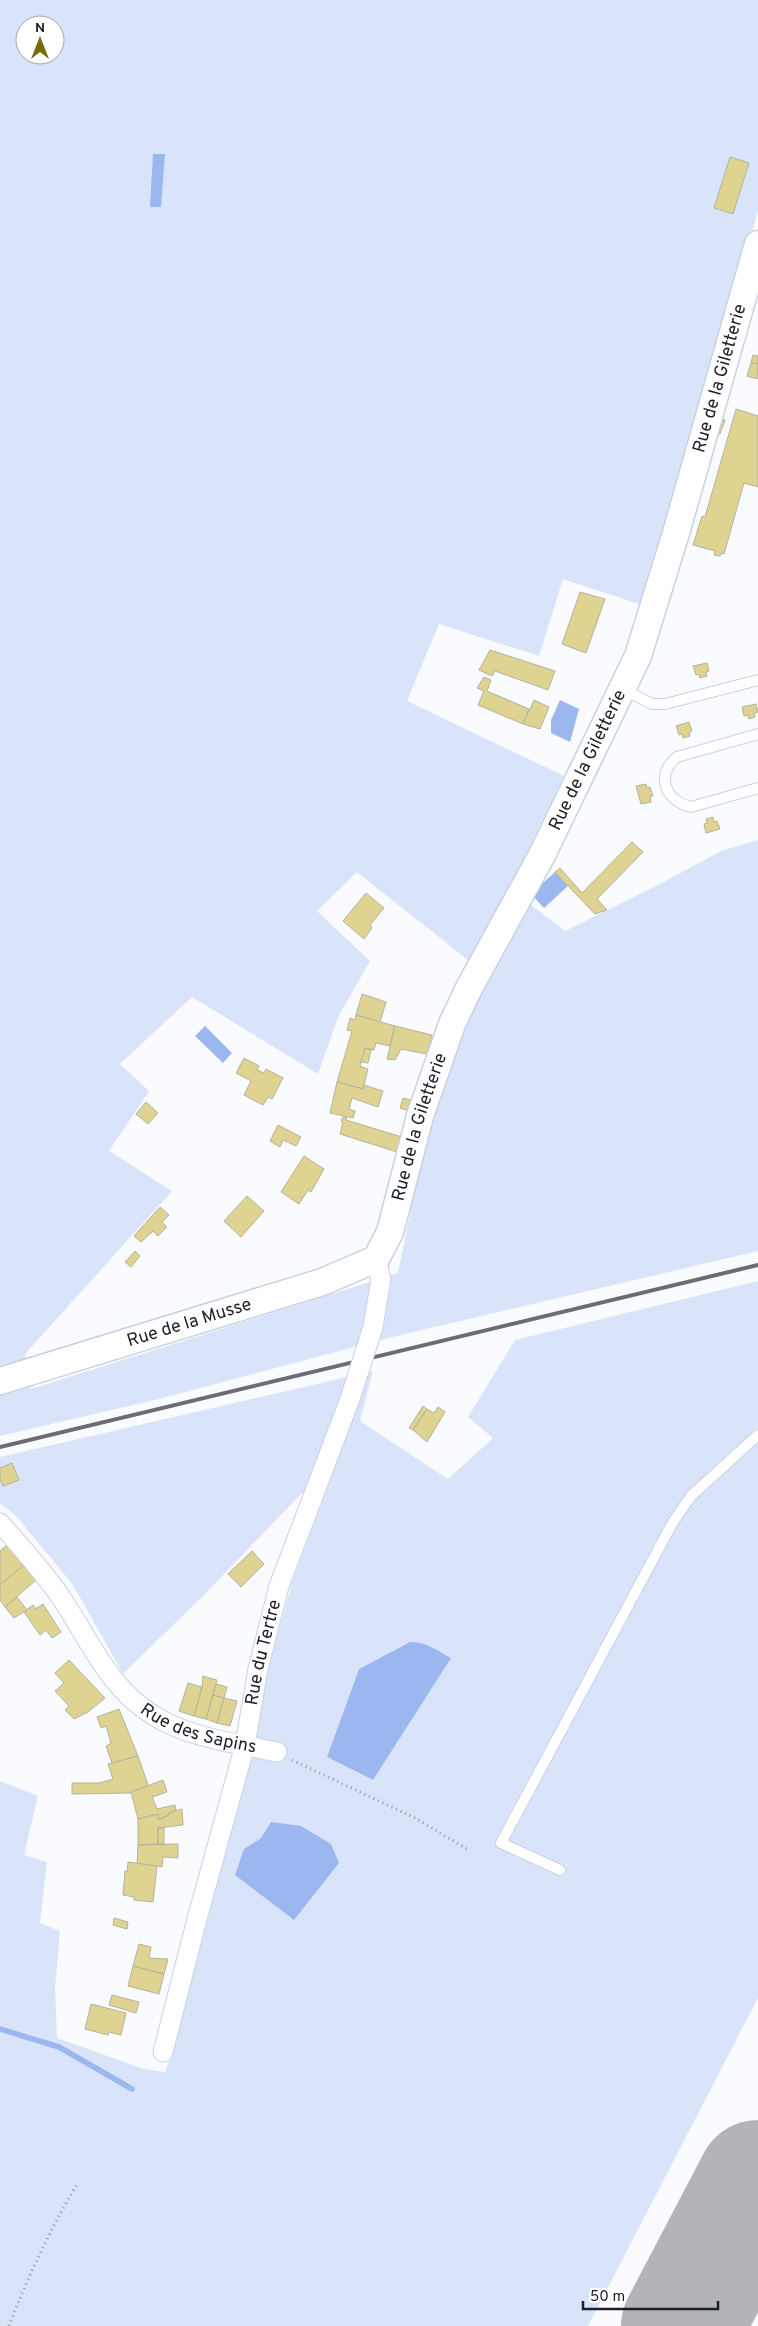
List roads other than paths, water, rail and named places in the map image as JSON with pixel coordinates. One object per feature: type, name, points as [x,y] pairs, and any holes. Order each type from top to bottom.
[{"type":"street","name":"Rue de la Giletterie","points":[[376,1259],[390,1232],[420,1116],[452,1024],[469,988],[542,854],[638,656],[660,588],[758,244]]},
{"type":"street","name":"Rue du Tertre","points":[[163,2052],[244,1745],[258,1669],[279,1586],[350,1400],[373,1327],[381,1279],[376,1259]]},
{"type":"street","name":"Rue de la Musse","points":[[0,1380],[322,1282],[376,1259]]},
{"type":"street","name":"Rue des Sapins","points":[[0,1523],[40,1567],[108,1673],[129,1697],[154,1717],[176,1726],[277,1752]]},
{"type":"lane","points":[[623,689],[652,704],[664,704],[758,680]]},
{"type":"lane","points":[[758,734],[677,757],[670,763],[665,776],[666,786],[672,798],[680,804],[691,807],[758,788]]},
{"type":"lane","points":[[560,1870],[501,1844],[673,1522],[691,1496],[758,1435]]},
{"type":"water","points":[[153,154],[165,154],[161,207],[150,207]]},
{"type":"water","points":[[560,700],[579,709],[570,742],[551,733],[551,720]]},
{"type":"water","points":[[555,872],[568,886],[544,908],[531,894]]},
{"type":"water","points":[[205,1026],[232,1053],[223,1063],[195,1036]]},
{"type":"water","points":[[410,1642],[426,1645],[451,1658],[373,1780],[327,1757],[359,1669]]},
{"type":"water","points":[[271,1822],[301,1826],[331,1844],[339,1863],[294,1920],[235,1875],[244,1849],[261,1838]]},
{"type":"waterway","points":[[0,2029],[59,2047],[132,2089]]},
{"type":"railway","points":[[0,1447],[758,1265]]}]
